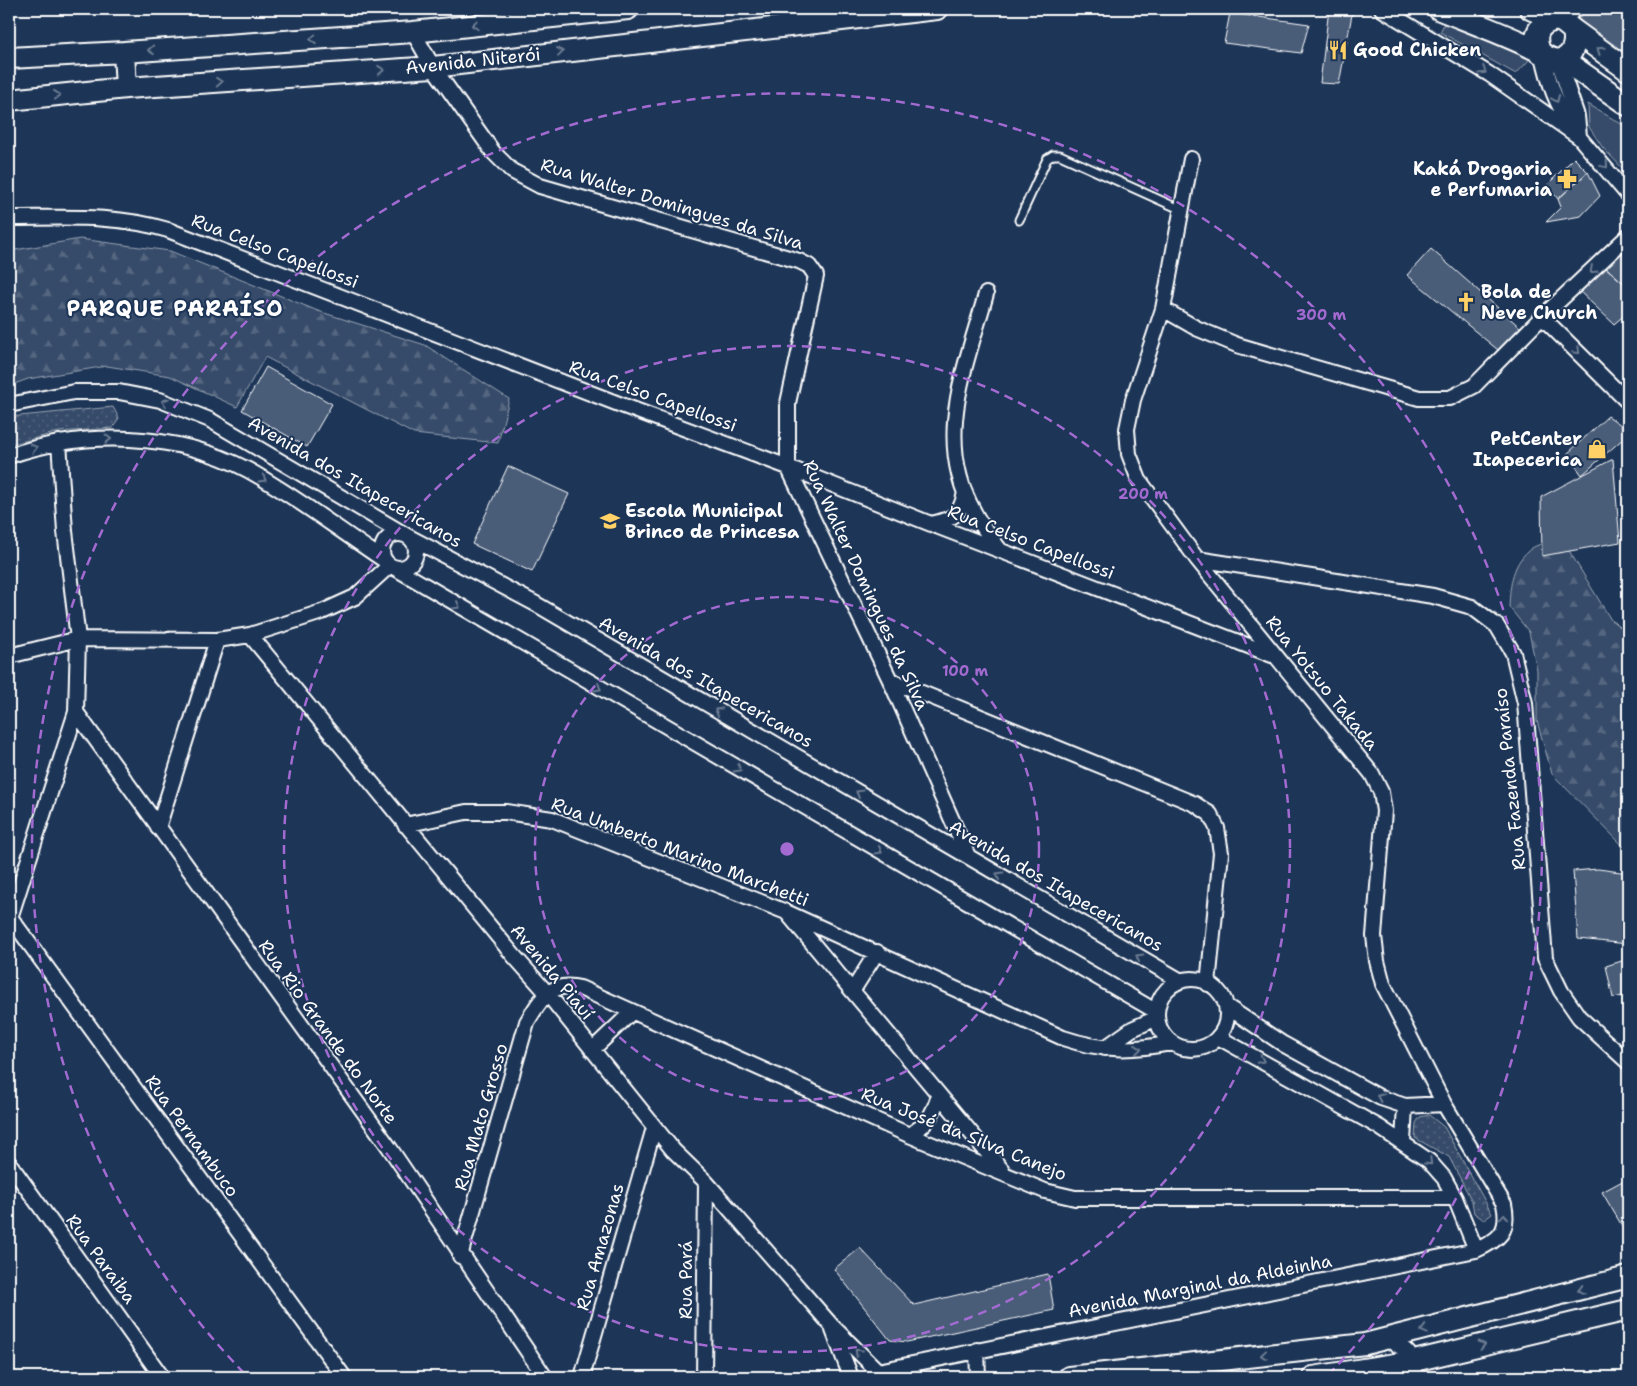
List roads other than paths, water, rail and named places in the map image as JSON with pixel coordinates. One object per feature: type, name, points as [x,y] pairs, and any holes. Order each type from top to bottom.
[{"type":"main road","name":"Avenida Niterói","points":[[9,58],[413,32],[628,9]]},
{"type":"main road","name":"Avenida Niterói","points":[[9,100],[126,88],[433,67],[937,9]]},
{"type":"main road","points":[[1439,9],[1550,56],[1628,105]]},
{"type":"main road","points":[[1531,9],[1566,20],[1628,70]]},
{"type":"main road","points":[[1566,20],[1575,44],[1568,55],[1550,56],[1536,42],[1536,34],[1541,26],[1548,21],[1566,20]]},
{"type":"main road","points":[[124,52],[126,88]]},
{"type":"main road","points":[[1069,1377],[1387,1340],[1628,1277]]},
{"type":"main road","points":[[1314,1377],[1414,1369],[1628,1310]]},
{"type":"street","points":[[1382,9],[1490,74],[1579,137]]},
{"type":"street","name":"Rua Walter Domingues da Silva","points":[[413,32],[433,67],[493,152],[512,172],[540,186],[799,260],[809,266],[816,276],[788,403],[788,467],[890,680],[968,856]]},
{"type":"street","points":[[1550,56],[1548,80],[1557,104],[1579,137],[1628,195]]},
{"type":"street","name":"Rua Yotsuo Takada","points":[[1191,159],[1163,309],[1133,400],[1127,429],[1129,454],[1139,480],[1197,559],[1274,656],[1372,774],[1381,792],[1384,812],[1374,936],[1377,961],[1383,984],[1444,1104]]},
{"type":"street","name":"Rua Celso Capellossi","points":[[9,218],[101,217],[142,222],[168,230],[624,406],[788,467],[930,524],[1274,656]]},
{"type":"street","points":[[1163,309],[1196,328],[1237,345],[1419,398],[1450,398],[1474,386],[1542,317],[1628,236]]},
{"type":"street","points":[[986,294],[955,407],[952,434],[955,459],[965,492],[973,511],[1000,551]]},
{"type":"street","points":[[1542,317],[1628,402]]},
{"type":"street","name":"Avenida dos Itapecericanos","points":[[9,405],[74,392],[119,392],[160,400],[210,420],[409,537],[536,604],[1182,981]]},
{"type":"street","points":[[9,456],[59,442],[87,439],[135,440],[194,449],[246,469],[273,485],[389,565],[1157,1015]]},
{"type":"street","points":[[9,919],[76,712],[78,639],[66,531],[59,442]]},
{"type":"street","points":[[930,524],[950,520],[957,514],[963,503],[965,492]]},
{"type":"street","points":[[397,533],[409,537],[415,545],[416,556],[405,568],[389,565],[381,549],[387,538],[397,533]]},
{"type":"street","name":"Rua Fazenda Paraíso","points":[[1197,559],[1432,596],[1472,607],[1497,626],[1513,653],[1525,703],[1546,958],[1561,991],[1579,1017],[1628,1062]]},
{"type":"street","points":[[9,656],[78,639],[217,640],[250,635],[322,612],[355,597],[389,565]]},
{"type":"street","name":"Avenida Piauí","points":[[250,635],[405,825],[547,993],[654,1128],[706,1182],[832,1326],[881,1374]]},
{"type":"street","points":[[158,828],[217,640]]},
{"type":"street","points":[[890,680],[1195,804],[1210,814],[1218,828],[1221,853],[1208,984]]},
{"type":"street","name":"Rua Rio Grande do Norte","points":[[76,712],[388,1147],[460,1256],[545,1377]]},
{"type":"street","name":"Rua Umberto Marino Marchetti","points":[[405,825],[466,812],[506,812],[552,818],[786,912],[1063,1038],[1087,1046],[1124,1050],[1171,1042]]},
{"type":"street","points":[[786,912],[1004,1172]]},
{"type":"street","name":"Rua Pernambuco","points":[[9,919],[344,1377]]},
{"type":"street","points":[[853,990],[877,952]]},
{"type":"street","points":[[1218,1037],[1276,1068],[1403,1142],[1428,1161],[1444,1178],[1455,1198],[1476,1250],[1496,1242],[1502,1232],[1506,1215],[1504,1204],[1444,1104],[1405,1106],[1381,1098],[1283,1044],[1226,1006],[1216,989],[1208,984],[1191,979],[1182,981],[1165,993],[1157,1015],[1164,1036],[1171,1042],[1190,1049],[1200,1048],[1218,1037],[1225,1023],[1226,1006]]},
{"type":"street","name":"Rua José da Silva Canejo","points":[[547,993],[565,984],[580,988],[909,1136],[1004,1172],[1044,1191],[1075,1198],[1455,1198]]},
{"type":"street","name":"Rua Mato Grosso","points":[[460,1256],[528,1022],[547,993]]},
{"type":"street","points":[[592,1050],[632,1012]]},
{"type":"street","points":[[1105,1048],[1132,1029],[1157,1015]]},
{"type":"street","points":[[909,1136],[923,1127],[930,1118],[939,1095]]},
{"type":"street","points":[[1403,1142],[1405,1106]]},
{"type":"street","name":"Rua Amazonas","points":[[582,1377],[654,1128]]},
{"type":"street","name":"Rua Paraiba","points":[[9,1163],[162,1377]]},
{"type":"street","name":"Rua Pará","points":[[704,1377],[706,1182]]},
{"type":"street","name":"Avenida Marginal da Aldeinha","points":[[881,1374],[977,1350],[1476,1250]]},
{"type":"street","name":"Avenida Piauí","points":[[832,1326],[851,1377]]},
{"type":"street","points":[[1387,1340],[1404,1349],[1414,1369]]},
{"type":"street","points":[[977,1350],[978,1377]]},
{"type":"lane","points":[[1019,220],[1047,159],[1053,155],[1060,155],[1182,210]]},
{"type":"place","name":"Good Chicken","points":[[1338,50]]},
{"type":"place","name":"Kaká Drogaria e Perfumaria","points":[[1567,179]]},
{"type":"place","name":"Bola de Neve Church","points":[[1466,302]]},
{"type":"place","name":"PetCenter Itapecerica","points":[[1597,449]]},
{"type":"place","name":"Escola Municipal Brinco de Princesa","points":[[610,521]]},
{"type":"district","name":"PARQUE PARAÍSO","points":[[175,308]]}]
